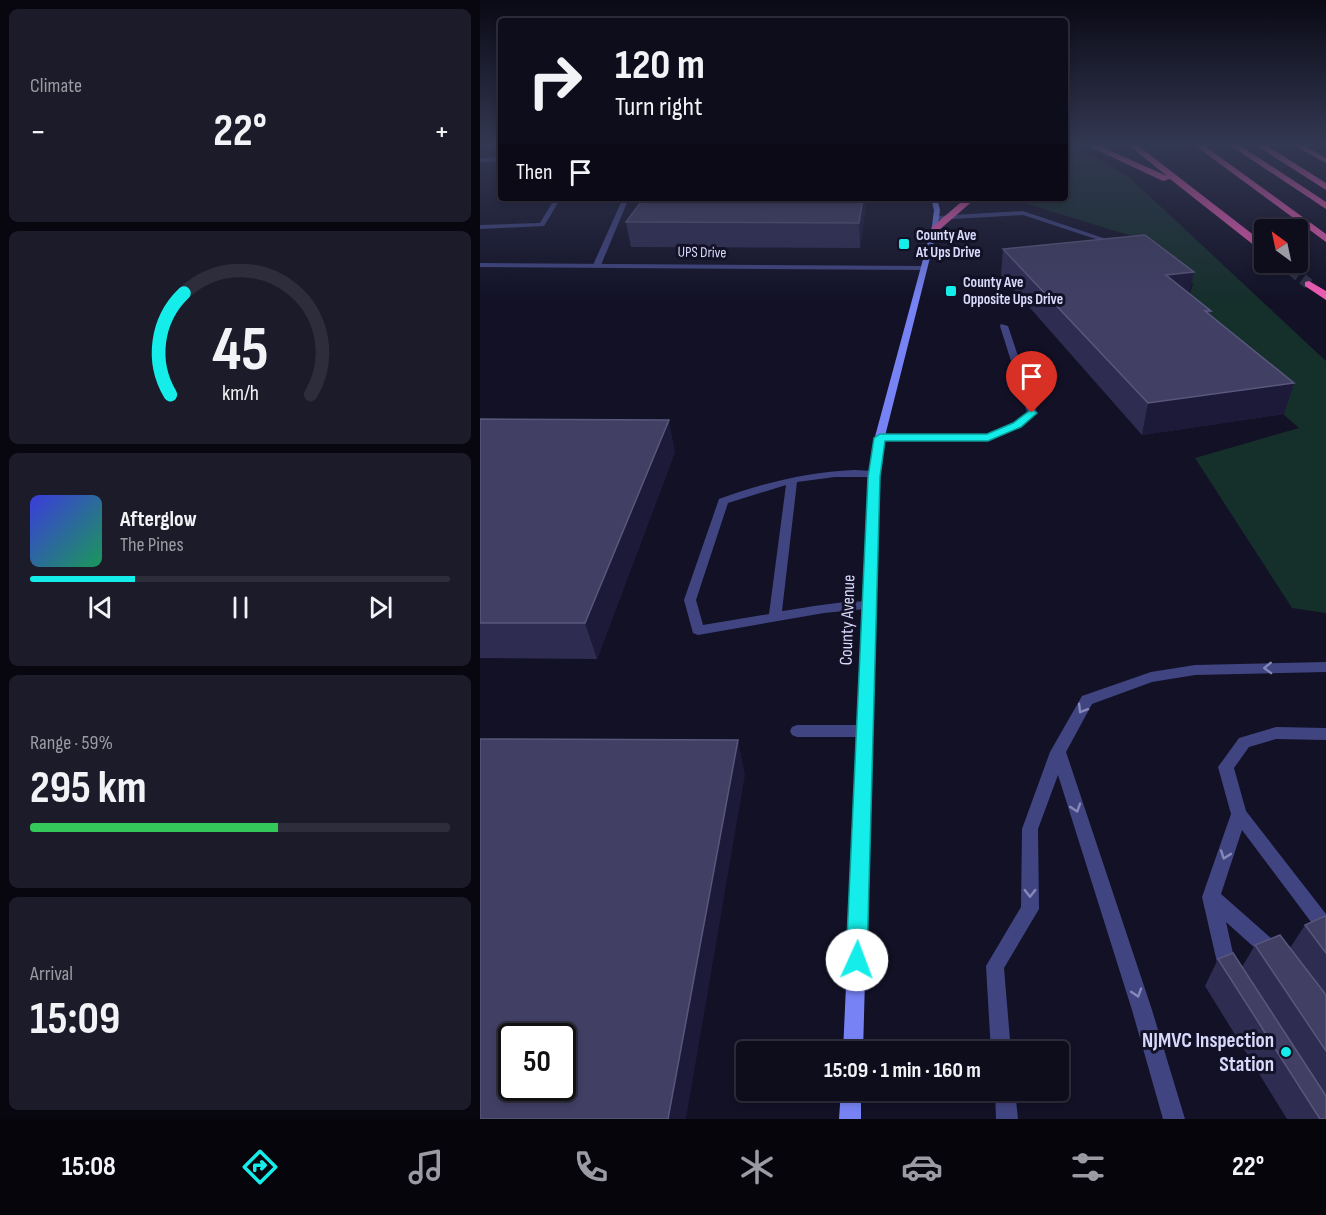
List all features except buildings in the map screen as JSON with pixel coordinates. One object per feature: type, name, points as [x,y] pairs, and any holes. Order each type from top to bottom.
[{"type":"highway","points":[[1199,196],[1254,240]]},
{"type":"highway","points":[[1268,196],[1326,239]]},
{"type":"highway","points":[[1311,196],[1326,206]]},
{"type":"highway","points":[[935,229],[968,201]]},
{"type":"highway","points":[[1309,284],[1326,297]]},
{"type":"main road","name":"County Avenue","points":[[853,1041],[874,474],[880,438],[935,229],[937,218],[934,201]]},
{"type":"main road","points":[[850,1119],[851,1101]]},
{"type":"street","points":[[480,227],[542,225],[556,201]]},
{"type":"street","points":[[597,265],[625,201]]},
{"type":"street","points":[[937,218],[1023,213],[1123,246]]},
{"type":"street","name":"UPS Drive","points":[[480,265],[924,268]]},
{"type":"street","points":[[880,438],[988,437],[1017,425],[1032,413],[1004,326]]},
{"type":"street","points":[[870,605],[824,609],[698,630],[690,600],[723,501],[765,485],[839,471],[874,474]]},
{"type":"street","points":[[775,618],[792,480]]},
{"type":"street","points":[[1000,1041],[995,966],[1030,909],[1030,829],[1058,752],[1087,700],[1151,677],[1195,670],[1326,667]]},
{"type":"street","points":[[796,731],[866,731]]},
{"type":"street","points":[[1326,734],[1276,733],[1244,742],[1226,767],[1239,814],[1326,928]]},
{"type":"street","points":[[1058,752],[1142,1010],[1174,1119]]},
{"type":"street","points":[[1235,986],[1229,976],[1211,897],[1239,814]]},
{"type":"street","points":[[1211,897],[1277,956],[1283,965]]},
{"type":"street","points":[[1006,1101],[1007,1119]]},
{"type":"green space","points":[[1068,196],[1150,196],[1326,361],[1326,613],[1292,608],[1195,458],[1299,428],[1198,340],[1188,299],[1193,284],[1151,242],[1018,201],[1068,201]]},
{"type":"tunnel","points":[[1295,273],[1309,284]]},
{"type":"place","name":"County Ave At Ups Drive","points":[[904,244]]},
{"type":"place","name":"County Ave Opposite Ups Drive","points":[[951,291]]},
{"type":"place","name":"NJMVC Inspection Station","points":[[1286,1052]]},
{"type":"route","points":[[857,960],[872,512],[878,444],[880,438],[988,437],[1017,425],[1032,413]]}]
